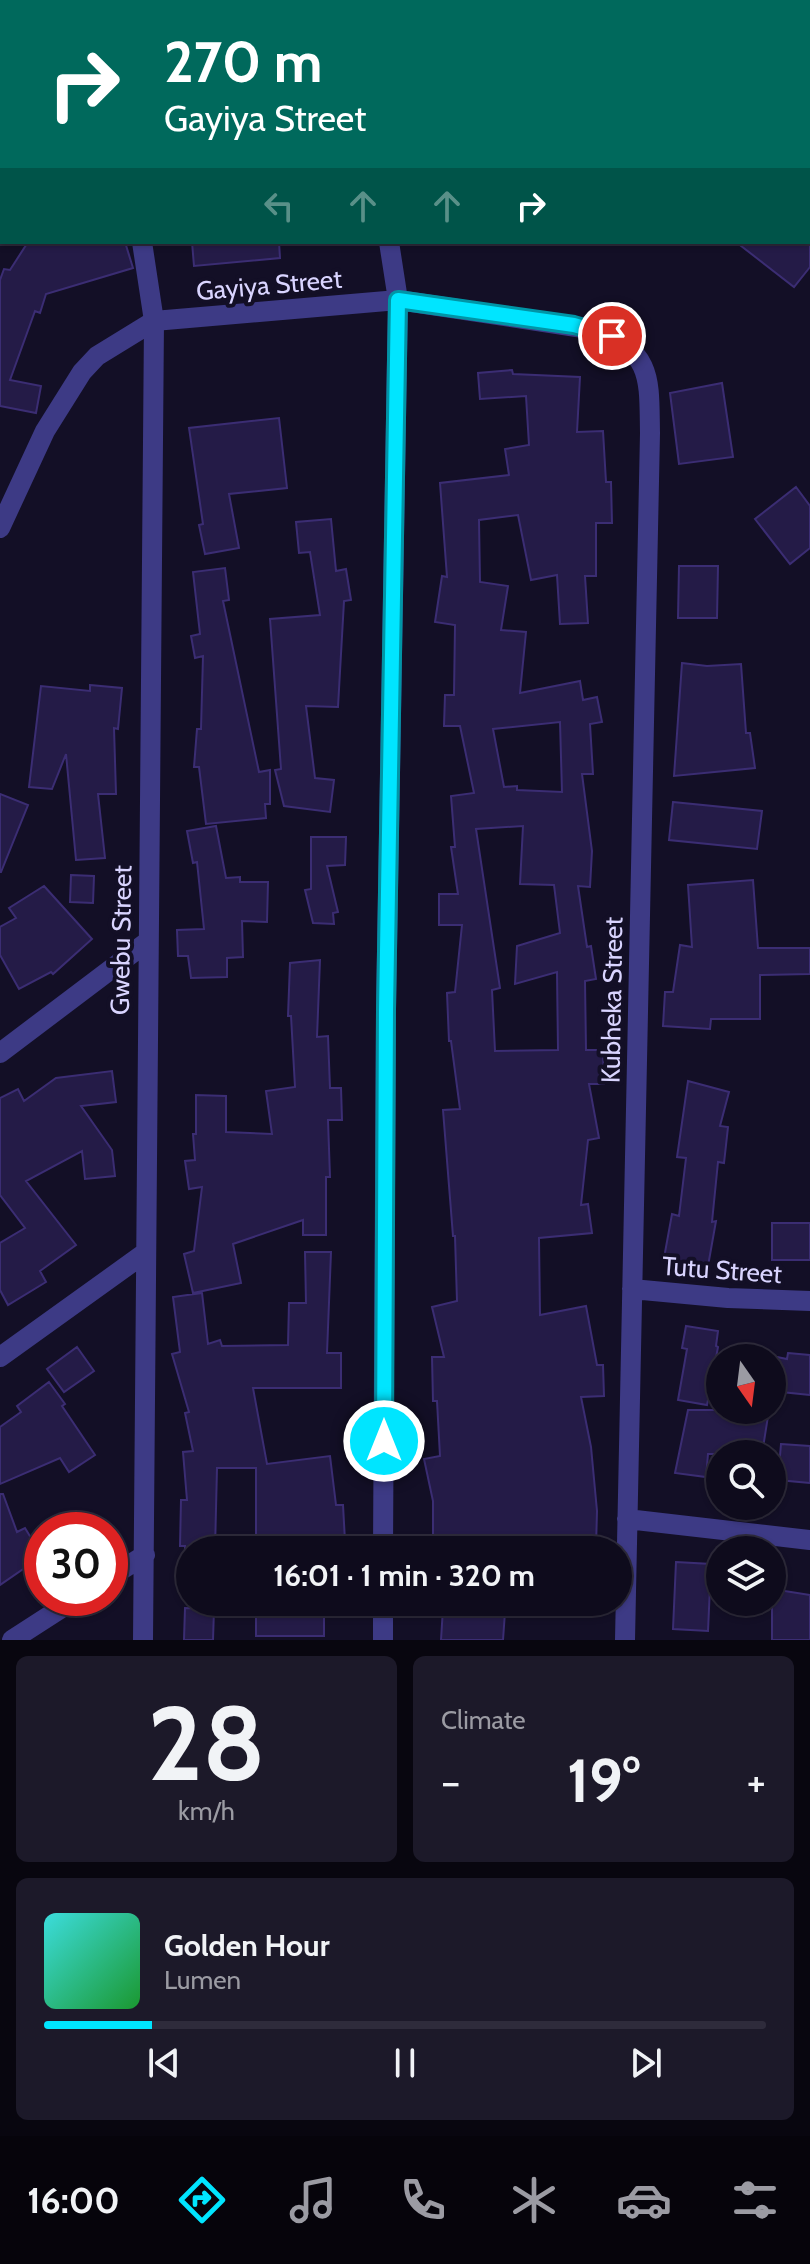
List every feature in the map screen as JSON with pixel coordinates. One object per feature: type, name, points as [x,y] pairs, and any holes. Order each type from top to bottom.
[{"type":"street","name":"Gwebu Street","points":[[142,244],[154,321],[143,1640]]},
{"type":"street","points":[[383,1536],[386,1010],[398,300],[389,244]]},
{"type":"street","name":"Gayiya Street","points":[[0,528],[45,431],[82,372],[97,356],[154,321],[398,300],[596,330],[625,344],[641,362]]},
{"type":"street","name":"Kubheka Street","points":[[625,1640],[650,433],[649,386],[641,362]]},
{"type":"street","points":[[0,1053],[147,942]]},
{"type":"street","points":[[0,1357],[145,1253]]},
{"type":"street","name":"Tutu Street","points":[[632,1289],[728,1298],[810,1301]]},
{"type":"street","points":[[627,1519],[810,1540]]},
{"type":"street","points":[[128,1566],[145,1555]]},
{"type":"street","points":[[12,1640],[49,1616]]},
{"type":"street","points":[[383,1616],[383,1640]]},
{"type":"building","points":[[27,244],[126,244],[133,268],[46,294],[40,313],[35,311],[10,380],[41,386],[36,413],[0,406],[0,280],[4,269],[10,270]]},
{"type":"building","points":[[192,244],[279,244],[280,258],[194,266]]},
{"type":"building","points":[[739,244],[810,244],[810,267],[794,287]]},
{"type":"building","points":[[512,370],[513,374],[580,377],[577,432],[603,431],[606,482],[611,482],[612,523],[596,523],[596,576],[585,576],[588,623],[560,624],[557,575],[531,580],[518,515],[479,520],[480,582],[508,586],[501,630],[526,632],[520,693],[580,681],[583,700],[597,697],[602,722],[590,724],[593,774],[582,774],[592,851],[590,887],[578,886],[587,947],[591,946],[596,979],[585,981],[586,1050],[603,1050],[604,1084],[589,1084],[599,1138],[588,1140],[581,1205],[588,1204],[592,1233],[539,1238],[540,1315],[586,1306],[597,1365],[603,1365],[604,1396],[581,1397],[591,1447],[596,1536],[433,1536],[433,1501],[424,1459],[440,1456],[437,1401],[433,1401],[432,1357],[444,1357],[432,1307],[457,1301],[455,1236],[443,1110],[460,1109],[449,1041],[447,993],[455,992],[462,925],[439,925],[439,894],[458,894],[451,847],[455,847],[451,796],[474,793],[460,726],[444,726],[445,695],[454,695],[455,625],[435,622],[442,576],[447,577],[440,483],[509,475],[505,449],[529,445],[526,396],[480,399],[478,373]],"holes":[[[560,722],[562,792],[504,787],[493,729]],[[523,826],[520,884],[554,885],[560,933],[517,946],[515,984],[557,972],[558,1050],[495,1051],[492,990],[500,988],[476,829]]]},
{"type":"building","points":[[722,383],[733,457],[679,464],[670,393]]},
{"type":"building","points":[[279,418],[287,488],[229,494],[239,548],[205,554],[189,428]]},
{"type":"building","points":[[796,487],[810,506],[810,548],[790,564],[755,519]]},
{"type":"building","points":[[331,519],[336,571],[346,569],[351,600],[344,601],[338,707],[306,706],[315,778],[334,780],[330,812],[284,806],[275,770],[281,769],[270,619],[320,615],[310,552],[299,553],[296,522]]},
{"type":"building","points":[[679,566],[718,566],[717,618],[678,618]]},
{"type":"building","points":[[225,568],[229,600],[223,601],[259,772],[270,770],[270,804],[265,804],[266,818],[206,824],[199,767],[194,767],[197,729],[201,729],[203,656],[195,658],[191,636],[200,634],[193,572]]},
{"type":"building","points":[[682,663],[707,666],[741,664],[746,733],[750,733],[755,768],[674,776]]},
{"type":"building","points":[[90,685],[122,688],[118,729],[114,728],[116,794],[98,794],[105,858],[76,860],[66,754],[52,789],[29,787],[41,686],[90,691]]},
{"type":"building","points":[[0,794],[28,805],[1,872],[0,872]]},
{"type":"building","points":[[673,802],[762,811],[757,849],[669,840]]},
{"type":"building","points":[[216,826],[226,878],[240,877],[240,882],[268,882],[267,922],[242,921],[243,957],[227,958],[227,977],[191,978],[188,956],[178,956],[177,930],[204,929],[197,862],[193,863],[187,831]]},
{"type":"building","points":[[311,837],[346,837],[345,865],[327,866],[338,912],[333,913],[334,924],[313,923],[305,890],[311,889]]},
{"type":"building","points":[[71,875],[94,876],[93,903],[70,902]]},
{"type":"building","points":[[753,880],[758,948],[810,948],[810,974],[760,975],[760,1019],[711,1019],[710,1029],[663,1026],[665,992],[673,992],[680,945],[692,947],[688,885]]},
{"type":"building","points":[[44,886],[92,939],[53,974],[51,972],[19,989],[0,955],[0,927],[16,918],[9,908]]},
{"type":"building","points":[[320,960],[317,1037],[328,1036],[330,1088],[341,1088],[342,1120],[328,1120],[330,1177],[326,1177],[326,1235],[303,1235],[303,1220],[233,1244],[241,1283],[193,1293],[184,1254],[194,1251],[202,1187],[189,1189],[185,1161],[195,1160],[196,1095],[226,1096],[226,1132],[272,1134],[266,1091],[295,1087],[291,1016],[288,1016],[290,963]]},
{"type":"building","points":[[112,1071],[116,1102],[81,1106],[112,1150],[115,1176],[85,1179],[82,1151],[26,1181],[76,1245],[40,1271],[46,1282],[8,1305],[0,1290],[0,1243],[25,1228],[0,1195],[0,1098],[18,1089],[24,1101],[56,1078]]},
{"type":"building","points":[[688,1081],[729,1092],[720,1126],[728,1127],[724,1163],[718,1162],[712,1222],[716,1221],[708,1266],[664,1258],[672,1214],[679,1216],[686,1158],[677,1157]]},
{"type":"building","points":[[772,1223],[810,1223],[810,1260],[772,1260]]},
{"type":"building","points":[[305,1252],[331,1252],[327,1353],[341,1353],[341,1388],[253,1388],[267,1464],[330,1456],[336,1505],[343,1505],[345,1536],[256,1536],[256,1468],[217,1468],[215,1536],[180,1536],[181,1500],[187,1500],[183,1452],[193,1451],[185,1413],[189,1412],[172,1354],[180,1352],[173,1297],[202,1293],[208,1344],[220,1340],[222,1346],[288,1345],[289,1303],[306,1303]]},
{"type":"building","points":[[686,1326],[718,1331],[716,1344],[706,1344],[706,1405],[678,1400],[687,1349],[682,1348]]},
{"type":"building","points":[[77,1347],[94,1371],[64,1392],[47,1369]]},
{"type":"building","points":[[788,1353],[810,1355],[810,1395],[786,1392]]},
{"type":"building","points":[[49,1382],[95,1455],[69,1472],[60,1458],[0,1484],[0,1427],[21,1412],[17,1406]]},
{"type":"building","points":[[688,1410],[706,1410],[706,1424],[767,1424],[764,1440],[706,1440],[706,1477],[675,1473]]},
{"type":"building","points":[[786,1444],[810,1446],[810,1483],[786,1481]]},
{"type":"building","points":[[0,1494],[3,1494],[17,1532],[24,1528],[24,1568],[0,1585]]},
{"type":"building","points":[[676,1562],[706,1564],[708,1631],[673,1629]]},
{"type":"building","points":[[786,1591],[810,1595],[810,1640],[772,1640],[772,1616],[786,1616]]},
{"type":"building","points":[[185,1616],[214,1616],[213,1640],[184,1640]]},
{"type":"building","points":[[256,1616],[324,1616],[324,1636],[256,1636]]},
{"type":"building","points":[[442,1616],[505,1616],[503,1640],[441,1640]]},
{"type":"route","points":[[384,1441],[386,1010],[398,300],[574,325],[612,336]]}]
